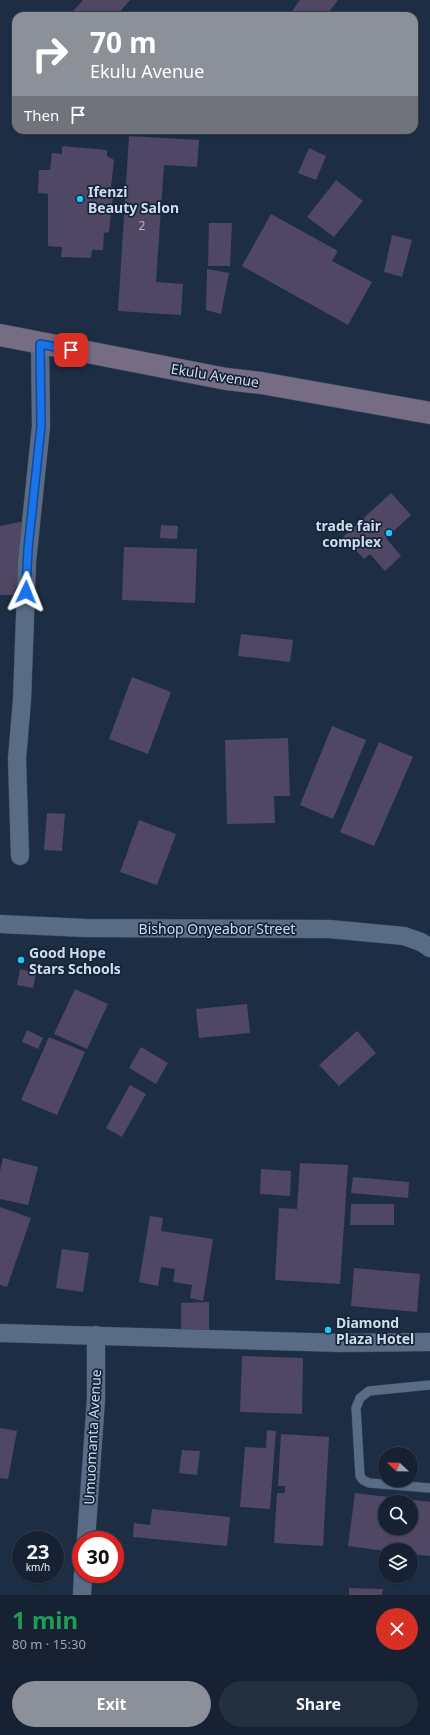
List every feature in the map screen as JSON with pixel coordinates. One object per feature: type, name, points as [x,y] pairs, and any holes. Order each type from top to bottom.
[{"type":"main road","name":"Ekulu Avenue","points":[[0,335],[226,379],[261,383],[430,413]]},
{"type":"street","points":[[20,856],[17,759],[22,700],[27,562],[41,426],[40,344]]},
{"type":"street","name":"Bishop Onyeabor Street","points":[[0,924],[85,928],[329,929],[404,936],[421,942],[430,948]]},
{"type":"street","points":[[0,1333],[342,1343],[430,1342]]},
{"type":"street","name":"Umuomanta Avenue","points":[[87,1531],[96,1400],[96,1335]]},
{"type":"street","points":[[82,1595],[83,1583]]},
{"type":"lane","points":[[430,1385],[369,1391],[360,1398],[356,1408],[360,1476],[363,1480],[369,1483],[430,1488]]},
{"type":"building","points":[[83,0],[130,0],[120,12],[72,12]]},
{"type":"building","points":[[300,0],[338,0],[329,12],[291,12]]},
{"type":"building","name":"Ifenzi Beauty Salon","points":[[129,136],[199,140],[197,167],[164,165],[156,282],[183,284],[181,315],[118,311]]},
{"type":"building","name":"Ifenzi Beauty Salon","points":[[62,146],[107,150],[107,156],[114,160],[111,187],[114,187],[112,204],[109,204],[109,211],[111,212],[109,232],[104,233],[103,250],[92,250],[91,258],[61,257],[62,247],[48,246],[48,194],[38,193],[39,170],[50,170],[52,153],[62,154]]},
{"type":"building","points":[[309,148],[326,156],[316,180],[298,173]]},
{"type":"building","points":[[336,180],[363,201],[334,237],[307,217]]},
{"type":"building","points":[[271,214],[338,251],[332,261],[372,282],[348,325],[242,266]]},
{"type":"building","points":[[209,223],[232,223],[230,266],[208,266]]},
{"type":"building","points":[[392,235],[412,240],[402,277],[384,272]]},
{"type":"building","points":[[207,269],[229,273],[221,314],[206,310]]},
{"type":"building","points":[[391,493],[411,515],[386,538],[401,556],[385,571],[370,554],[364,559],[343,537]]},
{"type":"building","points":[[25,521],[19,595],[0,595],[0,526]]},
{"type":"building","points":[[161,525],[178,526],[177,539],[160,538]]},
{"type":"building","points":[[124,547],[197,549],[195,603],[122,600]]},
{"type":"building","points":[[241,634],[293,640],[290,662],[238,656]]},
{"type":"building","points":[[132,677],[171,692],[148,754],[109,739]]},
{"type":"building","points":[[332,726],[366,740],[333,819],[300,805]]},
{"type":"building","points":[[288,738],[290,796],[274,796],[275,823],[227,824],[225,740]]},
{"type":"building","points":[[379,742],[413,757],[374,846],[340,832]]},
{"type":"building","points":[[47,813],[65,814],[62,851],[44,850]]},
{"type":"building","points":[[139,820],[176,834],[157,885],[120,872]]},
{"type":"building","points":[[20,969],[36,973],[33,988],[17,985]]},
{"type":"building","points":[[75,989],[108,1004],[87,1049],[54,1034]]},
{"type":"building","points":[[247,1004],[250,1033],[199,1038],[196,1009]]},
{"type":"building","points":[[27,1030],[43,1038],[38,1049],[22,1042]]},
{"type":"building","points":[[357,1031],[376,1053],[339,1086],[319,1065]]},
{"type":"building","points":[[49,1037],[85,1052],[57,1115],[21,1100]]},
{"type":"building","points":[[141,1047],[168,1063],[156,1084],[129,1068]]},
{"type":"building","points":[[130,1085],[146,1094],[122,1137],[106,1128]]},
{"type":"building","points":[[3,1158],[38,1167],[28,1205],[0,1199],[0,1171]]},
{"type":"building","points":[[300,1163],[348,1165],[340,1284],[275,1280],[279,1208],[297,1209]]},
{"type":"building","points":[[261,1169],[291,1171],[290,1196],[260,1194]]},
{"type":"building","points":[[353,1177],[409,1182],[408,1198],[351,1193]]},
{"type":"building","points":[[351,1204],[394,1204],[394,1225],[350,1225]]},
{"type":"building","points":[[0,1207],[31,1218],[7,1287],[0,1285]]},
{"type":"building","points":[[150,1216],[163,1218],[161,1231],[213,1239],[203,1301],[190,1298],[192,1285],[173,1282],[175,1269],[161,1267],[158,1286],[139,1282]]},
{"type":"building","points":[[62,1249],[89,1253],[83,1292],[56,1288]]},
{"type":"building","points":[[354,1268],[420,1274],[417,1312],[351,1306]]},
{"type":"building","points":[[209,1302],[209,1330],[181,1331],[181,1303]]},
{"type":"building","points":[[242,1356],[303,1358],[302,1414],[240,1412]]},
{"type":"building","points":[[0,1428],[17,1431],[8,1479],[0,1478]]},
{"type":"building","points":[[267,1430],[276,1431],[270,1509],[240,1507],[245,1447],[266,1448]]},
{"type":"building","points":[[281,1434],[329,1437],[323,1546],[274,1543],[277,1493],[285,1493],[285,1486],[278,1486]]},
{"type":"building","points":[[182,1450],[200,1451],[197,1475],[179,1473]]},
{"type":"building","points":[[355,1493],[378,1496],[378,1535],[418,1535],[418,1501],[430,1502],[430,1556],[418,1555],[418,1543],[378,1543],[378,1550],[348,1546]]},
{"type":"building","points":[[152,1509],[230,1517],[227,1546],[133,1537],[134,1523],[150,1525]]},
{"type":"building","points":[[349,1588],[383,1589],[382,1595],[349,1595]]},
{"type":"place","name":"Ifenzi Beauty Salon","points":[[80,199]]},
{"type":"place","name":"trade fair complex","points":[[389,533]]},
{"type":"place","name":"Good Hope Stars Schools","points":[[21,960]]},
{"type":"place","name":"Diamond Plaza Hotel","points":[[328,1330]]},
{"type":"route","points":[[26,592],[28,549],[41,426],[40,344],[71,350]]}]
